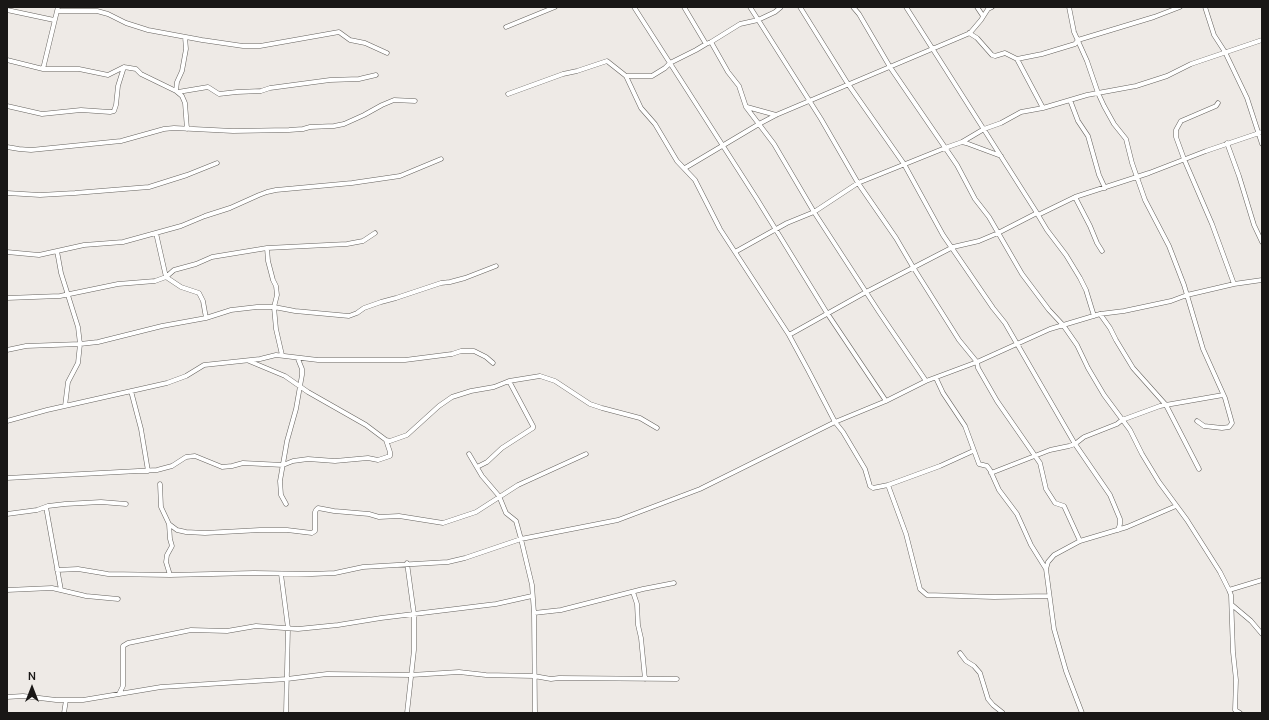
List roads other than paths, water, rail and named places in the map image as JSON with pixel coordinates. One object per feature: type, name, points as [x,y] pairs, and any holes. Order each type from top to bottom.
[{"type":"street","points":[[506,27],[555,7]]},
{"type":"street","points":[[634,7],[827,313],[886,401]]},
{"type":"street","points":[[684,7],[738,86],[746,107],[774,144],[814,212],[926,381]]},
{"type":"street","points":[[750,7],[810,101],[858,183],[896,238],[912,267],[959,340],[976,362],[997,401],[1040,463],[1046,489],[1055,503],[1064,506],[1080,541]]},
{"type":"street","points":[[626,76],[652,76],[740,24],[758,20],[775,12],[781,7]]},
{"type":"street","points":[[800,7],[848,84],[904,164],[943,235],[953,247],[1004,323],[1076,444],[1110,495],[1120,519],[1118,530]]},
{"type":"street","points":[[852,7],[859,14],[890,67],[957,165],[975,199],[998,233],[1022,274],[1077,345],[1088,368],[1104,395],[1130,430],[1142,454],[1159,482],[1187,520],[1229,590],[1232,605],[1233,652],[1236,680],[1235,710],[1240,713]]},
{"type":"street","points":[[906,7],[1047,230],[1066,255],[1080,278],[1086,290],[1094,316]]},
{"type":"street","points":[[977,7],[983,16]]},
{"type":"street","points":[[685,168],[776,115],[969,33],[977,25],[988,9],[992,7]]},
{"type":"street","points":[[1069,7],[1074,32],[1087,61],[1098,93],[1114,124],[1126,139],[1130,156],[1146,200],[1168,242],[1187,295],[1203,349],[1223,395],[1232,423],[1229,427],[1204,426],[1197,421]]},
{"type":"street","points":[[1017,59],[1042,54],[1069,46],[1075,44],[1078,40],[1154,17],[1180,7]]},
{"type":"street","points":[[1205,7],[1214,35],[1225,52],[1246,98],[1260,133],[1262,144]]},
{"type":"street","points":[[43,69],[57,9],[97,11],[108,14],[126,24],[148,30],[243,46],[260,46],[336,31],[350,40],[366,43],[387,53]]},
{"type":"street","points":[[7,10],[54,20]]},
{"type":"street","points":[[969,33],[977,38],[992,55],[995,56],[1005,53],[1017,59],[1043,108]]},
{"type":"street","points":[[177,91],[177,82],[182,71],[186,48],[185,37]]},
{"type":"street","points":[[735,252],[787,223],[814,212],[858,183],[962,142],[984,129],[1021,112],[1043,108],[1086,94],[1136,86],[1167,76],[1191,64],[1262,40]]},
{"type":"street","points":[[7,60],[43,69],[79,69],[108,74],[124,67],[136,69],[141,74],[177,91],[182,96],[185,103],[186,128]]},
{"type":"street","points":[[508,94],[563,74],[607,61],[626,76],[641,108],[655,124],[677,161],[685,168],[694,180],[720,229],[789,335],[835,422],[846,437],[865,469],[870,486],[873,488],[888,485],[940,466],[973,451]]},
{"type":"street","points":[[7,106],[42,114],[81,110],[114,111],[118,86],[124,67]]},
{"type":"street","points":[[177,91],[208,87],[219,94],[260,91],[270,88],[330,80],[359,79],[376,75]]},
{"type":"street","points":[[7,147],[19,150],[31,150],[121,141],[164,129],[186,128],[233,131],[289,130],[334,126],[344,124],[394,100],[415,101]]},
{"type":"street","points":[[1070,100],[1078,121],[1088,136],[1093,158],[1099,175],[1106,188]]},
{"type":"street","points":[[1218,103],[1216,106],[1181,121],[1176,130],[1176,137],[1208,214],[1234,284]]},
{"type":"street","points":[[746,107],[776,115]]},
{"type":"street","points":[[789,335],[912,267],[953,247],[979,241],[1075,197],[1106,188],[1227,143],[1260,133]]},
{"type":"street","points":[[962,142],[1001,156]]},
{"type":"street","points":[[1227,143],[1254,225],[1262,242]]},
{"type":"street","points":[[7,252],[39,254],[84,245],[123,242],[181,226],[272,191],[352,183],[400,176],[441,158]]},
{"type":"street","points":[[7,193],[40,195],[149,187],[187,175],[217,163]]},
{"type":"street","points":[[1075,197],[1102,251]]},
{"type":"street","points":[[156,233],[166,277],[181,287],[199,292],[203,301],[206,318]]},
{"type":"street","points":[[7,298],[60,296],[118,284],[154,281],[166,277],[174,270],[196,264],[212,257],[267,248],[347,244],[363,241],[375,233]]},
{"type":"street","points":[[267,248],[268,261],[276,286],[277,294],[274,307],[276,329],[282,355]]},
{"type":"street","points":[[57,251],[61,273],[78,327],[80,344],[78,363],[68,382],[65,406]]},
{"type":"street","points":[[7,350],[26,346],[98,342],[162,326],[206,318],[231,310],[257,307],[274,307],[295,311],[349,316],[376,304],[441,283],[465,278],[496,266]]},
{"type":"street","points":[[57,570],[78,569],[108,574],[170,575],[335,573],[363,567],[407,563],[448,562],[465,558],[521,539],[618,520],[700,489],[835,422],[886,401],[926,381],[976,362],[1050,329],[1100,314],[1124,311],[1171,301],[1187,295],[1234,284],[1262,280]]},
{"type":"street","points":[[1100,314],[1110,328],[1133,368],[1166,405],[1198,469]]},
{"type":"street","points":[[7,421],[177,380],[204,365],[249,361],[276,355],[298,359],[318,360],[405,360],[452,354],[462,351],[474,351],[486,357],[493,363]]},
{"type":"street","points":[[286,504],[281,495],[280,481],[287,442],[296,409],[302,369],[298,359]]},
{"type":"street","points":[[249,361],[285,376],[299,386],[366,425],[386,440],[390,441],[407,436],[439,406],[452,398],[471,391],[494,387],[509,381],[540,376],[555,381],[590,404],[640,418],[657,428]]},
{"type":"street","points":[[936,378],[943,393],[965,426],[979,464],[987,466],[999,490],[1017,514],[1031,545],[1046,569]]},
{"type":"street","points":[[477,467],[487,462],[502,448],[533,428],[509,381]]},
{"type":"street","points":[[131,391],[141,429],[148,471]]},
{"type":"street","points":[[991,473],[1035,455],[1076,444],[1084,437],[1117,424],[1122,420],[1166,405],[1223,395]]},
{"type":"street","points":[[7,478],[157,470],[172,466],[186,457],[195,456],[222,467],[232,466],[243,462],[283,465],[293,461],[308,459],[335,461],[368,458],[378,460],[390,456],[386,440]]},
{"type":"street","points":[[469,454],[482,476],[499,496],[506,513],[516,522],[521,539],[532,585],[534,613],[535,713]]},
{"type":"street","points":[[169,524],[177,530],[186,532],[280,530],[312,533],[315,531],[315,512],[318,508],[369,514],[379,517],[399,516],[443,523],[476,512],[518,485],[586,454]]},
{"type":"street","points":[[160,484],[161,507],[169,524],[172,546],[167,555],[166,562],[170,575]]},
{"type":"street","points":[[888,485],[906,534],[920,589],[927,595],[994,597],[1049,596]]},
{"type":"street","points":[[7,514],[65,504],[101,502],[126,504]]},
{"type":"street","points":[[1082,713],[1066,671],[1054,629],[1046,569],[1048,562],[1054,555],[1080,541],[1127,527],[1176,506]]},
{"type":"street","points":[[46,507],[61,590]]},
{"type":"street","points":[[407,563],[414,614],[414,650],[407,713]]},
{"type":"street","points":[[281,574],[288,628],[286,713]]},
{"type":"street","points":[[1229,590],[1262,580]]},
{"type":"street","points":[[534,613],[561,610],[643,589],[674,583]]},
{"type":"street","points":[[7,590],[52,588],[86,596],[118,600]]},
{"type":"street","points":[[633,592],[637,604],[645,679]]},
{"type":"street","points":[[119,694],[123,686],[123,646],[128,643],[191,630],[228,631],[256,626],[308,629],[380,618],[496,604],[532,596]]},
{"type":"street","points":[[1232,605],[1262,634]]},
{"type":"street","points":[[960,653],[966,661],[974,666],[980,673],[988,699],[1003,713]]},
{"type":"street","points":[[7,696],[83,700],[161,687],[287,679],[327,674],[411,675],[459,672],[486,675],[534,676],[551,679],[677,679]]},
{"type":"street","points":[[64,713],[66,700]]}]
